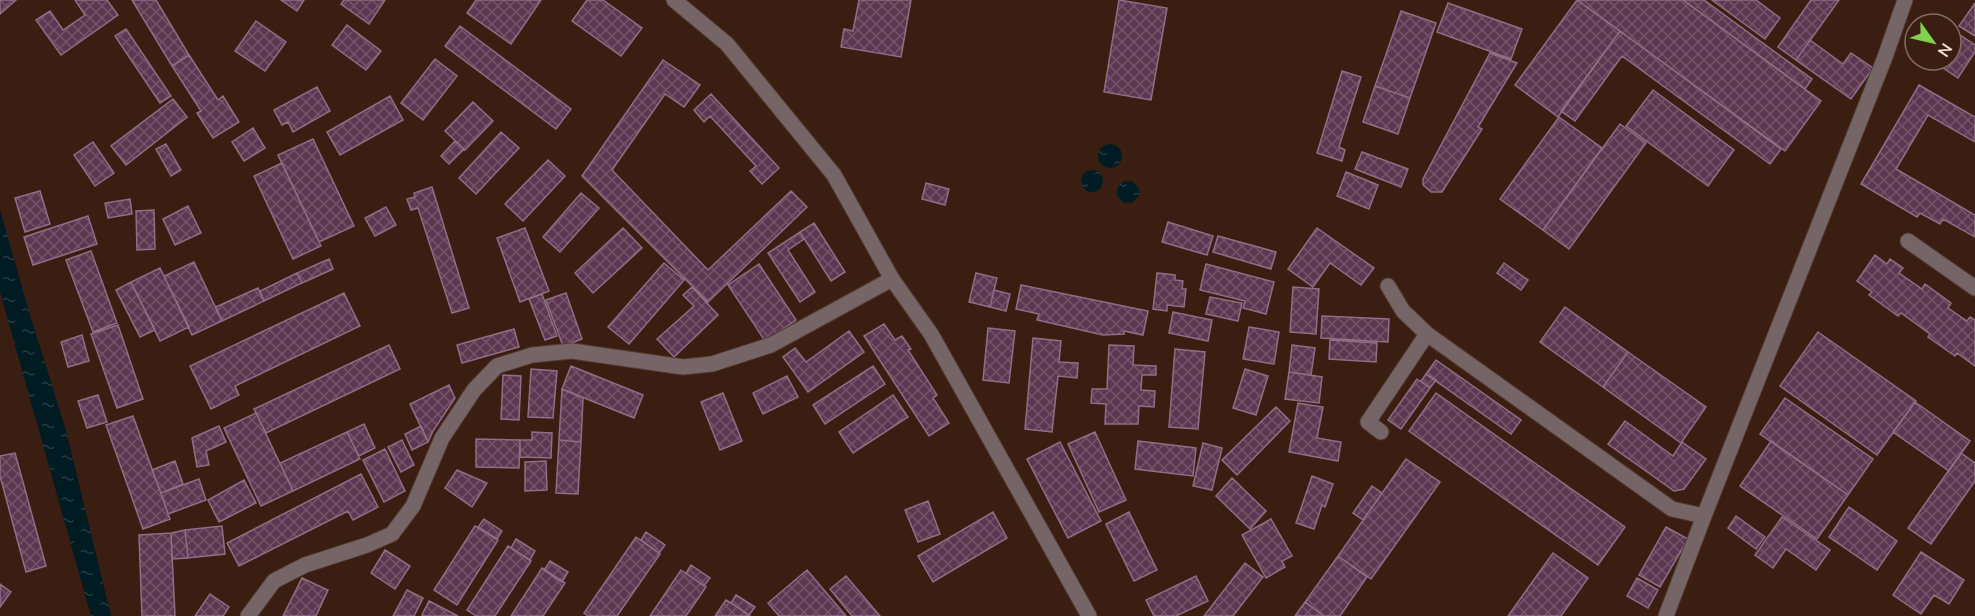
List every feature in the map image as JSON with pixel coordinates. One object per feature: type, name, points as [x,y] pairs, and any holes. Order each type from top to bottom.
[{"type":"street","points":[[674,0],[727,44],[834,175],[892,279],[931,334],[1089,616]]},
{"type":"street","points":[[1666,616],[1885,57],[1905,0]]},
{"type":"street","points":[[1908,241],[1975,288]]},
{"type":"street","points":[[248,616],[274,581],[305,565],[367,545],[392,534],[413,506],[442,438],[474,390],[497,366],[532,355],[572,351],[683,367],[712,364],[771,345],[892,279]]},
{"type":"street","points":[[1388,286],[1403,311],[1427,334],[1671,508],[1704,516]]},
{"type":"street","points":[[1381,432],[1368,422],[1427,334]]},
{"type":"water","points":[[1110,144],[1119,147],[1122,156],[1119,165],[1110,168],[1101,165],[1098,156],[1101,147]]},
{"type":"water","points":[[1092,170],[1100,173],[1103,181],[1100,189],[1092,192],[1084,189],[1081,181],[1084,173]]},
{"type":"water","points":[[1128,181],[1136,184],[1139,192],[1136,200],[1128,203],[1120,200],[1117,192],[1120,184]]},
{"type":"water","points":[[0,210],[66,430],[111,616],[91,616],[0,292]]},
{"type":"building","points":[[0,0],[16,0],[0,14]]},
{"type":"building","points":[[75,0],[107,0],[118,15],[61,55],[36,20],[50,11],[63,30],[85,15]]},
{"type":"building","points":[[132,0],[156,0],[189,55],[172,66]]},
{"type":"building","points":[[281,0],[304,0],[297,11]]},
{"type":"building","points":[[344,0],[385,0],[369,24],[341,4]]},
{"type":"building","points":[[476,0],[541,0],[511,44],[467,13]]},
{"type":"building","points":[[587,0],[603,0],[642,28],[621,56],[572,21]]},
{"type":"building","points":[[859,0],[911,0],[901,57],[841,47],[844,29],[853,31]]},
{"type":"building","points":[[1119,0],[1167,8],[1151,100],[1104,92]]},
{"type":"building","points":[[1577,0],[1620,31],[1558,117],[1515,85]]},
{"type":"building","points":[[1577,0],[1683,0],[1821,101],[1785,151]]},
{"type":"building","points":[[1683,0],[1704,0],[1812,79],[1805,89]]},
{"type":"building","points":[[1712,0],[1756,0],[1780,18],[1765,39]]},
{"type":"building","points":[[1811,0],[1839,0],[1796,60],[1778,47]]},
{"type":"building","points":[[1448,3],[1522,29],[1511,59],[1437,32]]},
{"type":"building","points":[[1975,3],[1975,36],[1963,28],[1963,20]]},
{"type":"building","points":[[1401,11],[1436,23],[1410,98],[1375,86]]},
{"type":"building","points":[[256,21],[286,42],[265,71],[235,51]]},
{"type":"building","points":[[347,25],[381,51],[366,70],[332,45]]},
{"type":"building","points":[[460,26],[571,109],[556,129],[445,46]]},
{"type":"building","points":[[126,29],[171,96],[160,103],[115,36]]},
{"type":"building","points":[[1620,31],[1781,149],[1770,164],[1622,56],[1575,121],[1561,111]]},
{"type":"building","points":[[1963,37],[1975,45],[1975,52],[1963,70]]},
{"type":"building","points":[[1810,40],[1843,64],[1851,53],[1873,68],[1851,99],[1796,60]]},
{"type":"building","points":[[1490,53],[1517,63],[1478,127],[1482,129],[1442,192],[1431,192],[1423,185],[1423,179]]},
{"type":"building","points":[[189,55],[218,100],[223,96],[239,122],[213,138],[197,113],[201,111],[172,66]]},
{"type":"building","points":[[435,59],[457,76],[423,120],[401,103]]},
{"type":"building","points":[[663,60],[700,85],[684,107],[665,94],[612,170],[708,270],[791,191],[807,207],[708,302],[582,176]]},
{"type":"building","points":[[1342,71],[1361,77],[1339,147],[1345,150],[1342,161],[1317,153]]},
{"type":"building","points":[[1949,72],[1962,72],[1958,78]]},
{"type":"building","points":[[1919,85],[1975,117],[1975,142],[1928,115],[1896,169],[1975,215],[1975,237],[1943,219],[1940,224],[1920,213],[1917,217],[1861,184]]},
{"type":"building","points":[[1375,86],[1410,98],[1398,134],[1363,122]]},
{"type":"building","points":[[317,87],[330,111],[293,132],[288,122],[282,125],[274,110]]},
{"type":"building","points":[[1653,90],[1734,150],[1708,186],[1626,126]]},
{"type":"building","points":[[711,94],[779,168],[762,184],[750,171],[756,166],[710,116],[704,122],[694,110]]},
{"type":"building","points":[[390,96],[403,120],[340,155],[327,132]]},
{"type":"building","points":[[173,99],[187,117],[126,165],[111,146]]},
{"type":"building","points":[[473,102],[493,121],[465,150],[445,131]]},
{"type":"building","points":[[1559,117],[1602,148],[1543,230],[1500,199]]},
{"type":"building","points":[[1620,124],[1646,143],[1569,249],[1543,230]]},
{"type":"building","points":[[253,128],[265,148],[244,161],[232,142]]},
{"type":"building","points":[[501,132],[519,148],[476,194],[459,178]]},
{"type":"building","points":[[313,139],[354,226],[319,242],[278,155]]},
{"type":"building","points":[[455,141],[464,149],[449,164],[441,156]]},
{"type":"building","points":[[93,142],[114,173],[95,186],[74,155]]},
{"type":"building","points":[[166,144],[181,170],[171,176],[156,149]]},
{"type":"building","points":[[1362,152],[1408,169],[1401,187],[1355,169]]},
{"type":"building","points":[[548,160],[565,176],[523,221],[505,204]]},
{"type":"building","points":[[282,163],[321,246],[293,259],[254,176]]},
{"type":"building","points":[[1346,172],[1378,185],[1369,209],[1337,196]]},
{"type":"building","points":[[926,183],[949,189],[945,205],[922,199]]},
{"type":"building","points":[[432,187],[469,308],[452,313],[418,208],[411,210],[407,199],[415,197],[414,193]]},
{"type":"building","points":[[40,191],[50,224],[25,232],[15,198]]},
{"type":"building","points":[[581,193],[599,208],[560,252],[543,237]]},
{"type":"building","points":[[130,199],[132,214],[108,218],[105,203]]},
{"type":"building","points":[[188,206],[201,233],[175,245],[163,219]]},
{"type":"building","points":[[386,207],[396,225],[375,236],[365,218]]},
{"type":"building","points":[[154,210],[155,249],[137,250],[136,211]]},
{"type":"building","points":[[88,216],[97,244],[33,265],[24,237]]},
{"type":"building","points":[[1168,222],[1213,236],[1207,255],[1162,242]]},
{"type":"building","points":[[814,223],[845,272],[831,281],[800,232]]},
{"type":"building","points":[[525,228],[549,291],[520,302],[497,238]]},
{"type":"building","points":[[623,228],[642,248],[593,293],[575,273]]},
{"type":"building","points":[[1317,228],[1374,268],[1361,285],[1330,263],[1313,287],[1288,269]]},
{"type":"building","points":[[800,232],[804,239],[788,250],[815,292],[800,302],[768,253]]},
{"type":"building","points":[[1218,236],[1276,252],[1271,269],[1213,252]]},
{"type":"building","points":[[91,251],[117,323],[93,332],[66,260]]},
{"type":"building","points":[[1875,255],[1887,264],[1890,259],[1903,268],[1899,273],[1922,289],[1925,284],[1951,303],[1948,308],[1967,321],[1970,317],[1975,320],[1975,366],[1957,353],[1955,356],[1928,337],[1930,334],[1901,313],[1898,316],[1869,295],[1872,292],[1857,281]]},
{"type":"building","points":[[329,259],[333,269],[302,283],[297,273]]},
{"type":"building","points":[[194,262],[222,321],[192,335],[164,276]]},
{"type":"building","points":[[664,263],[684,280],[629,344],[608,327]]},
{"type":"building","points":[[1504,263],[1528,280],[1521,290],[1497,273]]},
{"type":"building","points":[[759,264],[796,320],[765,341],[728,285]]},
{"type":"building","points":[[1206,264],[1274,282],[1266,314],[1243,308],[1245,301],[1200,290]]},
{"type":"building","points":[[160,268],[189,327],[160,341],[131,282]]},
{"type":"building","points":[[297,273],[302,283],[264,301],[260,291]]},
{"type":"building","points":[[976,273],[997,278],[990,307],[969,302]]},
{"type":"building","points":[[1157,273],[1175,275],[1175,280],[1183,281],[1182,289],[1186,289],[1184,307],[1167,305],[1167,311],[1153,309]]},
{"type":"building","points":[[131,282],[155,330],[140,337],[116,290]]},
{"type":"building","points":[[1021,285],[1148,311],[1143,335],[1124,331],[1124,334],[1103,335],[1037,320],[1039,314],[1016,309]]},
{"type":"building","points":[[692,287],[718,315],[674,357],[657,339],[694,306],[683,295]]},
{"type":"building","points":[[1293,287],[1319,289],[1316,334],[1290,332]]},
{"type":"building","points":[[258,288],[264,301],[222,321],[216,307]]},
{"type":"building","points":[[994,290],[1010,294],[1006,311],[990,307]]},
{"type":"building","points":[[344,293],[360,326],[235,386],[239,395],[211,409],[190,366]]},
{"type":"building","points":[[566,293],[582,339],[563,346],[546,300]]},
{"type":"building","points":[[542,294],[557,336],[545,340],[529,299]]},
{"type":"building","points":[[1210,297],[1242,303],[1238,321],[1206,314]]},
{"type":"building","points":[[1565,307],[1628,352],[1603,387],[1540,342]]},
{"type":"building","points":[[1173,312],[1212,320],[1208,341],[1169,333]]},
{"type":"building","points":[[1322,316],[1389,319],[1388,342],[1321,338]]},
{"type":"building","points":[[884,324],[895,340],[902,336],[911,349],[908,350],[937,395],[933,398],[949,423],[929,436],[864,336]]},
{"type":"building","points":[[118,325],[143,399],[117,408],[91,334]]},
{"type":"building","points":[[1249,327],[1279,332],[1274,364],[1243,359]]},
{"type":"building","points":[[988,328],[1015,331],[1009,383],[983,380]]},
{"type":"building","points":[[514,329],[519,347],[462,363],[457,345]]},
{"type":"building","points":[[849,331],[864,352],[808,392],[783,357],[795,348],[806,362]]},
{"type":"building","points":[[1818,332],[1916,401],[1877,455],[1780,386]]},
{"type":"building","points":[[82,335],[89,361],[68,367],[61,342]]},
{"type":"building","points":[[1033,338],[1061,341],[1059,362],[1078,363],[1077,378],[1058,376],[1052,432],[1025,429]]},
{"type":"building","points":[[1330,340],[1377,343],[1376,362],[1329,359]]},
{"type":"building","points":[[389,345],[400,369],[266,433],[254,409]]},
{"type":"building","points":[[1109,345],[1134,346],[1133,365],[1156,366],[1156,375],[1142,375],[1141,390],[1155,391],[1154,407],[1139,406],[1138,424],[1105,424],[1106,404],[1091,403],[1092,389],[1107,389]]},
{"type":"building","points":[[1292,345],[1315,348],[1311,375],[1289,372]]},
{"type":"building","points":[[1175,349],[1205,352],[1198,429],[1169,427]]},
{"type":"building","points":[[1628,352],[1706,407],[1681,443],[1603,387]]},
{"type":"building","points":[[1436,360],[1521,420],[1511,434],[1426,374]]},
{"type":"building","points":[[571,366],[643,395],[634,418],[562,389]]},
{"type":"building","points":[[873,366],[885,384],[825,424],[813,405]]},
{"type":"building","points":[[531,369],[557,371],[553,418],[528,417]]},
{"type":"building","points":[[1245,369],[1268,376],[1256,415],[1233,408]]},
{"type":"building","points":[[1289,372],[1322,377],[1319,403],[1285,399]]},
{"type":"building","points":[[1426,374],[1436,380],[1430,388],[1421,381]]},
{"type":"building","points":[[503,375],[521,376],[519,420],[501,419]]},
{"type":"building","points":[[787,376],[798,397],[763,414],[753,393]]},
{"type":"building","points":[[1417,379],[1430,388],[1401,429],[1388,420]]},
{"type":"building","points":[[449,385],[455,398],[428,442],[410,404]]},
{"type":"building","points":[[562,389],[583,398],[581,442],[559,440]]},
{"type":"building","points":[[723,393],[742,441],[720,450],[701,402]]},
{"type":"building","points":[[1436,393],[1625,527],[1598,565],[1409,431]]},
{"type":"building","points":[[98,395],[107,422],[87,428],[78,401]]},
{"type":"building","points":[[893,395],[908,417],[853,453],[839,432]]},
{"type":"building","points":[[1785,398],[1873,459],[1848,495],[1760,434]]},
{"type":"building","points":[[1915,402],[1970,441],[1949,471],[1893,432]]},
{"type":"building","points":[[1298,403],[1323,407],[1317,438],[1341,442],[1338,461],[1289,452]]},
{"type":"building","points":[[1276,407],[1290,421],[1237,475],[1222,460]]},
{"type":"building","points":[[256,413],[293,491],[261,506],[224,428]]},
{"type":"building","points":[[133,416],[170,519],[143,529],[106,425]]},
{"type":"building","points":[[1625,421],[1673,456],[1682,442],[1706,459],[1684,489],[1674,491],[1608,444]]},
{"type":"building","points":[[364,424],[375,448],[359,456],[347,432]]},
{"type":"building","points":[[219,426],[226,442],[206,451],[209,465],[197,467],[192,438]]},
{"type":"building","points":[[421,426],[428,442],[412,450],[405,434]]},
{"type":"building","points":[[347,432],[360,459],[293,491],[280,463]]},
{"type":"building","points":[[532,432],[552,433],[551,458],[520,457],[520,440],[532,440]]},
{"type":"building","points":[[1095,432],[1126,500],[1099,512],[1068,444]]},
{"type":"building","points":[[476,439],[520,440],[519,468],[476,467]]},
{"type":"building","points":[[402,440],[414,465],[401,472],[388,447]]},
{"type":"building","points":[[559,440],[581,442],[578,494],[556,493]]},
{"type":"building","points":[[1138,441],[1196,448],[1193,476],[1135,469]]},
{"type":"building","points":[[1771,441],[1848,495],[1817,539],[1740,486]]},
{"type":"building","points":[[1060,442],[1101,521],[1068,538],[1027,459]]},
{"type":"building","points":[[1203,443],[1222,448],[1212,490],[1193,486]]},
{"type":"building","points":[[385,449],[405,491],[384,502],[363,460]]},
{"type":"building","points":[[15,453],[46,566],[26,572],[0,476],[0,456]]},
{"type":"building","points":[[1961,453],[1975,463],[1975,481],[1931,544],[1908,528]]},
{"type":"building","points":[[1406,459],[1440,482],[1371,579],[1338,556]]},
{"type":"building","points":[[175,461],[183,484],[161,493],[152,470]]},
{"type":"building","points":[[546,461],[547,490],[525,491],[525,462]]},
{"type":"building","points":[[457,470],[487,483],[472,507],[445,488]]},
{"type":"building","points":[[361,474],[378,507],[353,520],[348,511],[239,566],[227,543]]},
{"type":"building","points":[[1312,476],[1333,484],[1325,507],[1322,505],[1314,529],[1296,523]]},
{"type":"building","points":[[1232,478],[1266,511],[1250,529],[1216,496]]},
{"type":"building","points":[[199,479],[206,500],[168,514],[161,493]]},
{"type":"building","points":[[244,480],[256,503],[219,522],[208,500]]},
{"type":"building","points":[[1372,486],[1382,493],[1363,520],[1353,513]]},
{"type":"building","points":[[928,501],[940,534],[918,542],[905,510]]},
{"type":"building","points":[[1849,507],[1897,541],[1877,570],[1829,537]]},
{"type":"building","points":[[993,512],[1007,538],[933,582],[918,556]]},
{"type":"building","points":[[1129,512],[1157,570],[1134,581],[1106,524]]},
{"type":"building","points":[[1736,516],[1765,537],[1756,549],[1728,528]]},
{"type":"building","points":[[1782,517],[1830,550],[1816,570],[1786,549],[1773,568],[1755,555]]},
{"type":"building","points":[[484,519],[502,531],[497,539],[478,527]]},
{"type":"building","points":[[1271,519],[1292,556],[1282,561],[1285,567],[1266,578],[1242,535]]},
{"type":"building","points":[[222,526],[225,554],[188,558],[185,530]]},
{"type":"building","points":[[475,526],[498,540],[457,605],[434,590]]},
{"type":"building","points":[[1666,527],[1688,539],[1660,587],[1639,575]]},
{"type":"building","points":[[185,530],[188,558],[172,559],[171,533]]},
{"type":"building","points":[[646,532],[665,545],[659,553],[641,540]]},
{"type":"building","points":[[171,533],[175,616],[142,616],[139,535]]},
{"type":"building","points":[[636,537],[660,554],[617,616],[588,616],[584,613]]},
{"type":"building","points":[[516,539],[535,551],[530,560],[511,548]]},
{"type":"building","points":[[508,546],[531,561],[495,616],[476,616],[467,610]]},
{"type":"building","points":[[385,550],[410,566],[395,589],[371,573]]},
{"type":"building","points":[[1921,552],[1964,580],[1949,604],[1934,595],[1921,614],[1893,595]]},
{"type":"building","points":[[1553,553],[1588,578],[1561,616],[1508,616]]},
{"type":"building","points":[[1338,556],[1367,577],[1340,616],[1324,616],[1305,602]]},
{"type":"building","points":[[550,561],[568,572],[562,582],[544,570]]},
{"type":"building","points":[[1245,563],[1263,577],[1233,616],[1204,616]]},
{"type":"building","points":[[691,565],[710,578],[704,586],[686,573]]},
{"type":"building","points":[[542,568],[565,583],[543,616],[511,616]]},
{"type":"building","points":[[681,570],[706,587],[686,616],[650,616]]},
{"type":"building","points":[[807,570],[846,616],[779,616],[768,603]]},
{"type":"building","points":[[846,576],[880,616],[852,616],[830,589]]},
{"type":"building","points":[[1196,576],[1208,601],[1176,616],[1154,616],[1146,600]]},
{"type":"building","points":[[302,578],[328,590],[316,616],[283,616]]},
{"type":"building","points":[[1637,578],[1658,590],[1648,608],[1627,596]]},
{"type":"building","points":[[0,584],[11,592],[0,607]]},
{"type":"building","points":[[407,590],[423,598],[414,616],[393,616]]},
{"type":"building","points":[[210,594],[229,607],[223,616],[195,616]]},
{"type":"building","points":[[736,595],[755,607],[749,615],[731,603]]},
{"type":"building","points":[[726,600],[731,603],[750,616],[715,616]]},
{"type":"building","points":[[429,601],[458,616],[422,615]]},
{"type":"building","points":[[1305,602],[1324,616],[1295,616]]}]
